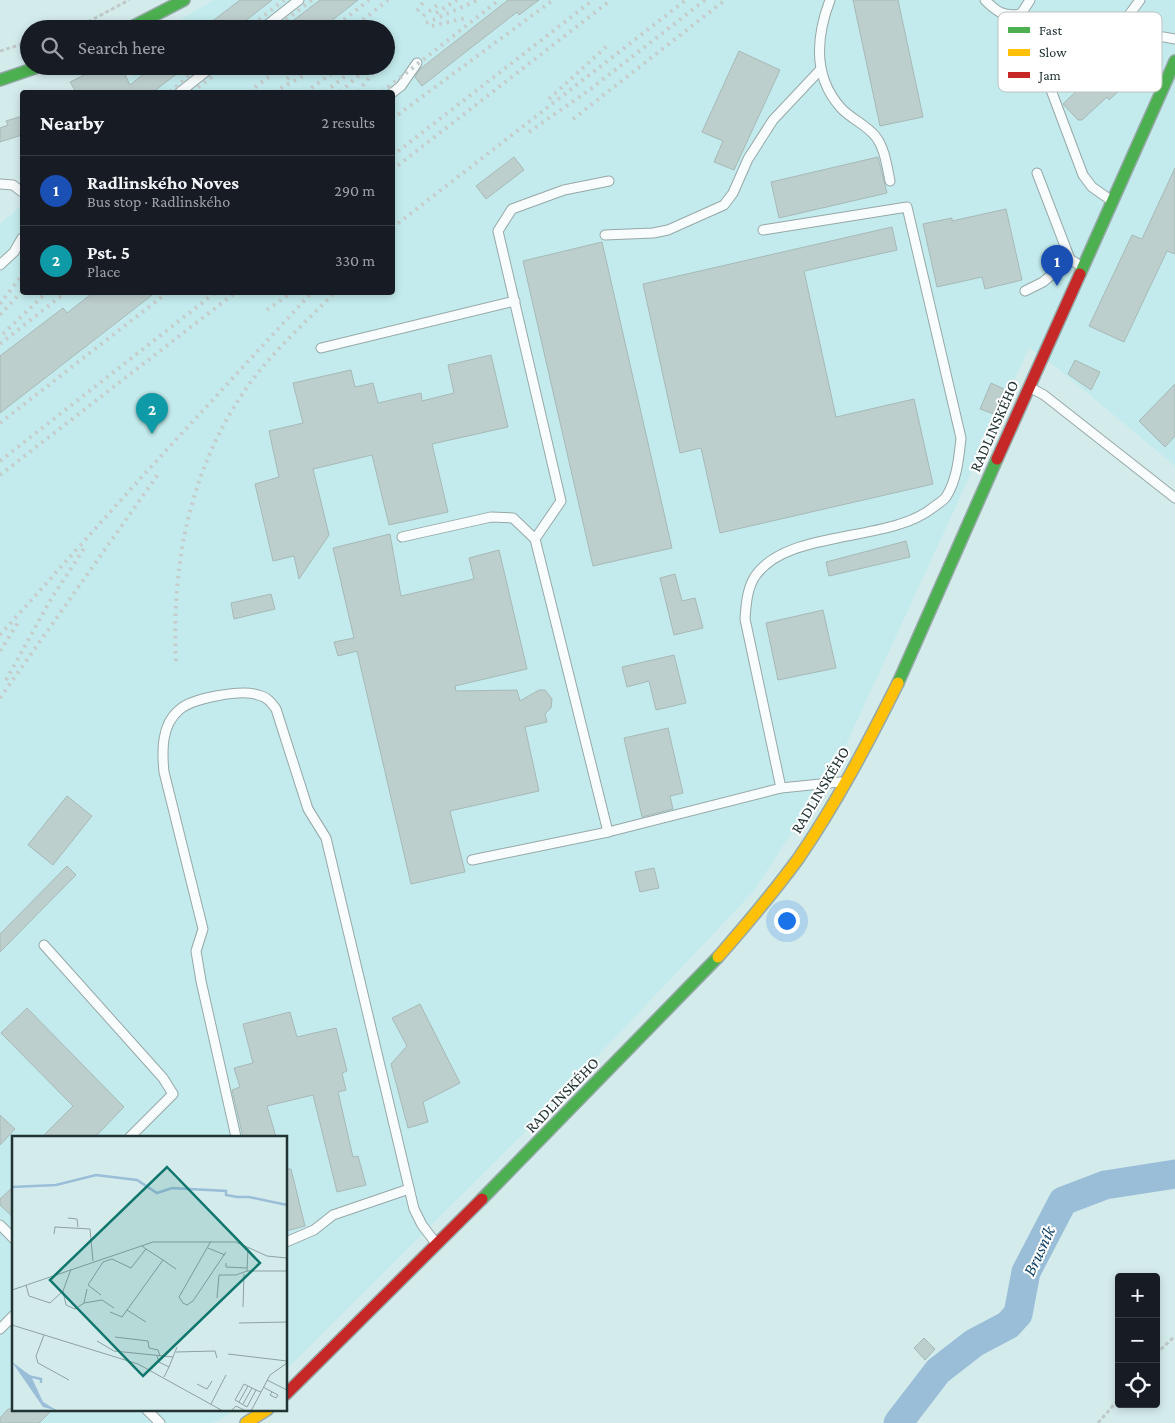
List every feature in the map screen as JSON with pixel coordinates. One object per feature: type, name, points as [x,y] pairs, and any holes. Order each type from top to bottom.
[{"type":"main road","points":[[145,20],[184,0]]},
{"type":"main road","name":"RADLINSKÉHO","points":[[1162,90],[1175,61]]},
{"type":"main road","points":[[0,80],[20,73]]},
{"type":"main road","name":"RADLINSKÉHO","points":[[288,1392],[437,1244],[712,964],[782,881],[846,782],[897,684],[1161,92]]},
{"type":"main road","points":[[246,1423],[266,1410]]},
{"type":"lane","points":[[273,20],[299,0]]},
{"type":"lane","points":[[830,0],[823,17],[820,41],[820,70],[826,88],[841,108],[876,137],[881,146],[890,181]]},
{"type":"lane","points":[[985,0],[999,12]]},
{"type":"lane","points":[[1022,12],[1030,0]]},
{"type":"lane","points":[[1132,12],[1140,0]]},
{"type":"lane","points":[[1162,36],[1175,39]]},
{"type":"lane","points":[[395,91],[401,86],[417,62]]},
{"type":"lane","points":[[606,234],[653,233],[668,230],[724,205],[733,193],[748,159],[773,120],[820,70]]},
{"type":"lane","points":[[183,90],[202,75]]},
{"type":"lane","points":[[1052,92],[1083,175],[1092,187],[1112,201]]},
{"type":"lane","points":[[1037,172],[1070,259],[1082,267]]},
{"type":"lane","points":[[535,538],[561,501],[498,231],[512,209],[564,190],[609,181]]},
{"type":"lane","points":[[0,184],[13,185],[20,190]]},
{"type":"lane","points":[[763,230],[907,207],[961,438],[958,465],[946,498],[924,514],[902,523],[793,549],[770,562],[754,578],[746,601],[745,619],[781,788]]},
{"type":"lane","points":[[0,265],[14,252],[20,242]]},
{"type":"lane","points":[[1025,291],[1043,282],[1070,259]]},
{"type":"lane","points":[[322,348],[515,301]]},
{"type":"lane","points":[[1029,386],[1044,395],[1175,498]]},
{"type":"lane","points":[[402,538],[491,517],[513,518],[535,538],[608,832]]},
{"type":"lane","points":[[236,1136],[196,951],[203,929],[164,772],[162,753],[164,739],[178,710],[194,702],[219,696],[256,694],[269,699],[276,709],[308,809],[326,838],[414,1209],[422,1226],[437,1244]]},
{"type":"lane","points":[[472,860],[608,832],[781,788],[846,782]]},
{"type":"lane","points":[[44,945],[163,1078],[173,1094],[131,1136]]},
{"type":"lane","points":[[288,1241],[314,1230],[333,1215],[409,1189]]},
{"type":"lane","points":[[0,1225],[12,1237]]},
{"type":"lane","points":[[0,1329],[12,1317]]},
{"type":"lane","points":[[147,1410],[160,1423]]},
{"type":"path","points":[[92,20],[129,0]]},
{"type":"path","points":[[0,51],[20,45]]},
{"type":"path","points":[[1160,1350],[1175,1336]]},
{"type":"path","points":[[1098,1423],[1115,1403]]},
{"type":"shaded area","points":[[213,0],[1175,0],[1175,466],[1056,367],[1029,348],[838,762],[753,892],[536,1121],[288,1368],[288,1136],[12,1136],[12,1410],[236,1410],[213,1423],[0,1423],[0,224],[20,207],[20,295],[395,295],[395,90],[114,90],[132,75],[395,75],[395,20],[181,20]]},
{"type":"building","points":[[240,0],[272,0],[246,20],[214,20]]},
{"type":"building","points":[[320,0],[358,0],[332,20],[294,20]]},
{"type":"building","points":[[508,0],[539,0],[519,15],[517,12],[422,86],[415,77],[420,69]]},
{"type":"building","points":[[853,0],[898,0],[923,117],[880,126]]},
{"type":"building","points":[[739,51],[780,70],[734,170],[714,162],[723,141],[702,132]]},
{"type":"building","points":[[84,75],[125,75],[130,85],[143,75],[175,75],[156,90],[75,90],[70,82]]},
{"type":"building","points":[[1075,92],[1118,92],[1109,100],[1107,97],[1082,120],[1078,120],[1063,104]]},
{"type":"building","points":[[20,117],[20,136],[0,142],[0,128],[8,125],[6,121]]},
{"type":"building","points":[[514,157],[524,170],[486,199],[476,186]]},
{"type":"building","points":[[878,157],[887,193],[779,218],[771,182]]},
{"type":"building","points":[[1175,168],[1175,254],[1167,251],[1124,342],[1089,326],[1132,235],[1142,239]]},
{"type":"building","points":[[1006,209],[1022,280],[985,289],[982,277],[937,287],[923,224],[952,218],[952,221]]},
{"type":"building","points":[[892,227],[897,250],[804,271],[836,417],[914,399],[933,484],[720,533],[701,448],[680,453],[643,284]]},
{"type":"building","points":[[602,242],[672,548],[593,566],[523,261]]},
{"type":"building","points":[[90,295],[152,295],[0,413],[0,356],[63,308],[67,313]]},
{"type":"building","points":[[491,355],[508,427],[432,444],[448,512],[389,525],[372,455],[313,469],[329,535],[299,579],[294,556],[273,561],[255,484],[279,477],[269,431],[303,423],[293,383],[351,370],[355,387],[373,383],[378,403],[421,393],[422,401],[454,393],[448,365]]},
{"type":"building","points":[[1075,360],[1100,372],[1091,390],[1068,374]]},
{"type":"building","points":[[991,383],[1004,389],[994,414],[980,409]]},
{"type":"building","points":[[1175,384],[1175,436],[1165,447],[1139,421]]},
{"type":"building","points":[[390,534],[401,596],[474,579],[469,558],[499,550],[527,669],[455,686],[456,691],[517,690],[520,701],[539,690],[545,690],[552,699],[551,708],[545,714],[547,722],[525,727],[539,791],[450,811],[465,872],[411,884],[357,651],[338,656],[334,642],[354,638],[333,548]]},
{"type":"building","points":[[906,541],[910,557],[829,576],[826,562]]},
{"type":"building","points":[[675,574],[682,601],[695,598],[703,628],[674,635],[660,578]]},
{"type":"building","points":[[271,594],[275,609],[234,619],[231,603]]},
{"type":"building","points":[[823,610],[836,668],[778,680],[766,623]]},
{"type":"building","points":[[674,655],[686,703],[656,710],[649,681],[627,687],[622,667]]},
{"type":"building","points":[[668,728],[683,793],[670,796],[673,809],[642,817],[624,738]]},
{"type":"building","points":[[67,796],[92,816],[53,865],[28,845]]},
{"type":"building","points":[[67,866],[76,875],[0,952],[0,934]]},
{"type":"building","points":[[654,868],[659,888],[640,892],[635,872]]},
{"type":"building","points":[[420,1004],[460,1083],[423,1102],[428,1122],[408,1128],[391,1064],[407,1046],[392,1018]]},
{"type":"building","points":[[27,1008],[124,1107],[96,1136],[43,1136],[73,1106],[1,1033]]},
{"type":"building","points":[[290,1012],[297,1037],[336,1028],[347,1071],[342,1073],[346,1090],[338,1092],[353,1157],[358,1156],[366,1185],[337,1192],[313,1095],[267,1106],[276,1136],[243,1136],[232,1090],[240,1087],[234,1068],[253,1063],[243,1024]]},
{"type":"building","points":[[0,1115],[15,1129],[0,1145]]},
{"type":"building","points":[[288,1169],[291,1169],[305,1226],[288,1230]]},
{"type":"building","points":[[12,1188],[12,1216],[0,1205],[0,1199]]},
{"type":"building","points":[[924,1338],[935,1349],[925,1360],[914,1348]]},
{"type":"building","points":[[8,1409],[52,1410],[39,1423],[0,1423],[0,1418]]},
{"type":"waterway","name":"Brusník","points":[[898,1423],[938,1371],[974,1343],[1008,1325],[1018,1314],[1026,1272],[1063,1201],[1105,1185],[1175,1174]]},
{"type":"railway","points":[[258,20],[284,0]]},
{"type":"railway","points":[[286,20],[312,0]]},
{"type":"railway","points":[[343,20],[369,0]]},
{"type":"railway","points":[[362,20],[388,0]]},
{"type":"railway","points":[[417,11],[425,0]]},
{"type":"railway","points":[[436,13],[457,0]]},
{"type":"railway","points":[[426,23],[478,0]]},
{"type":"railway","points":[[385,90],[499,0]]},
{"type":"railway","points":[[395,117],[553,0]]},
{"type":"railway","points":[[395,154],[593,0]]},
{"type":"railway","points":[[395,168],[611,0]]},
{"type":"railway","points":[[395,226],[686,0]]},
{"type":"railway","points":[[529,132],[588,91],[705,0]]},
{"type":"railway","points":[[573,119],[725,0]]},
{"type":"railway","points":[[423,16],[440,3]]},
{"type":"railway","points":[[432,26],[465,18]]},
{"type":"railway","points":[[549,99],[608,45]]},
{"type":"railway","points":[[172,90],[190,75]]},
{"type":"railway","points":[[195,90],[214,75]]},
{"type":"railway","points":[[252,90],[271,75]]},
{"type":"railway","points":[[287,79],[292,75]]},
{"type":"railway","points":[[278,90],[305,75]]},
{"type":"railway","points":[[308,90],[330,75]]},
{"type":"railway","points":[[328,90],[347,75]]},
{"type":"railway","points":[[342,90],[359,75]]},
{"type":"railway","points":[[360,90],[371,75]]},
{"type":"railway","points":[[0,304],[20,278]]},
{"type":"railway","points":[[0,315],[20,293]]},
{"type":"railway","points":[[3,334],[44,295]]},
{"type":"railway","points":[[0,344],[62,295]]},
{"type":"railway","points":[[0,423],[164,295]]},
{"type":"railway","points":[[0,461],[212,295]]},
{"type":"railway","points":[[0,475],[232,295]]},
{"type":"railway","points":[[267,310],[288,295]]},
{"type":"railway","points":[[0,635],[138,481],[309,295]]},
{"type":"railway","points":[[176,661],[175,625],[181,554],[188,520],[210,453],[226,421],[245,390],[265,364],[332,295]]},
{"type":"railway","points":[[0,698],[159,473]]},
{"type":"railway","points":[[6,680],[51,599],[85,547]]},
{"type":"railway","points":[[0,651],[19,621]]},
{"type":"traffic: fast","points":[[145,20],[184,0]]},
{"type":"traffic: fast","points":[[1162,90],[1175,61]]},
{"type":"traffic: fast","points":[[0,80],[20,73]]},
{"type":"traffic: fast","points":[[1080,274],[1161,92]]},
{"type":"traffic: fast","points":[[898,683],[997,459]]},
{"type":"traffic: fast","points":[[482,1199],[718,957]]},
{"type":"traffic: slow","points":[[718,957],[779,884],[812,838],[851,773],[898,683]]},
{"type":"traffic: slow","points":[[246,1423],[266,1410]]},
{"type":"traffic: jam","points":[[997,459],[1080,274]]},
{"type":"traffic: jam","points":[[288,1392],[482,1199]]},
{"type":"place","name":"Radlinského Noves","points":[[1057,286]]},
{"type":"place","name":"Pst. 5","points":[[152,434]]}]
